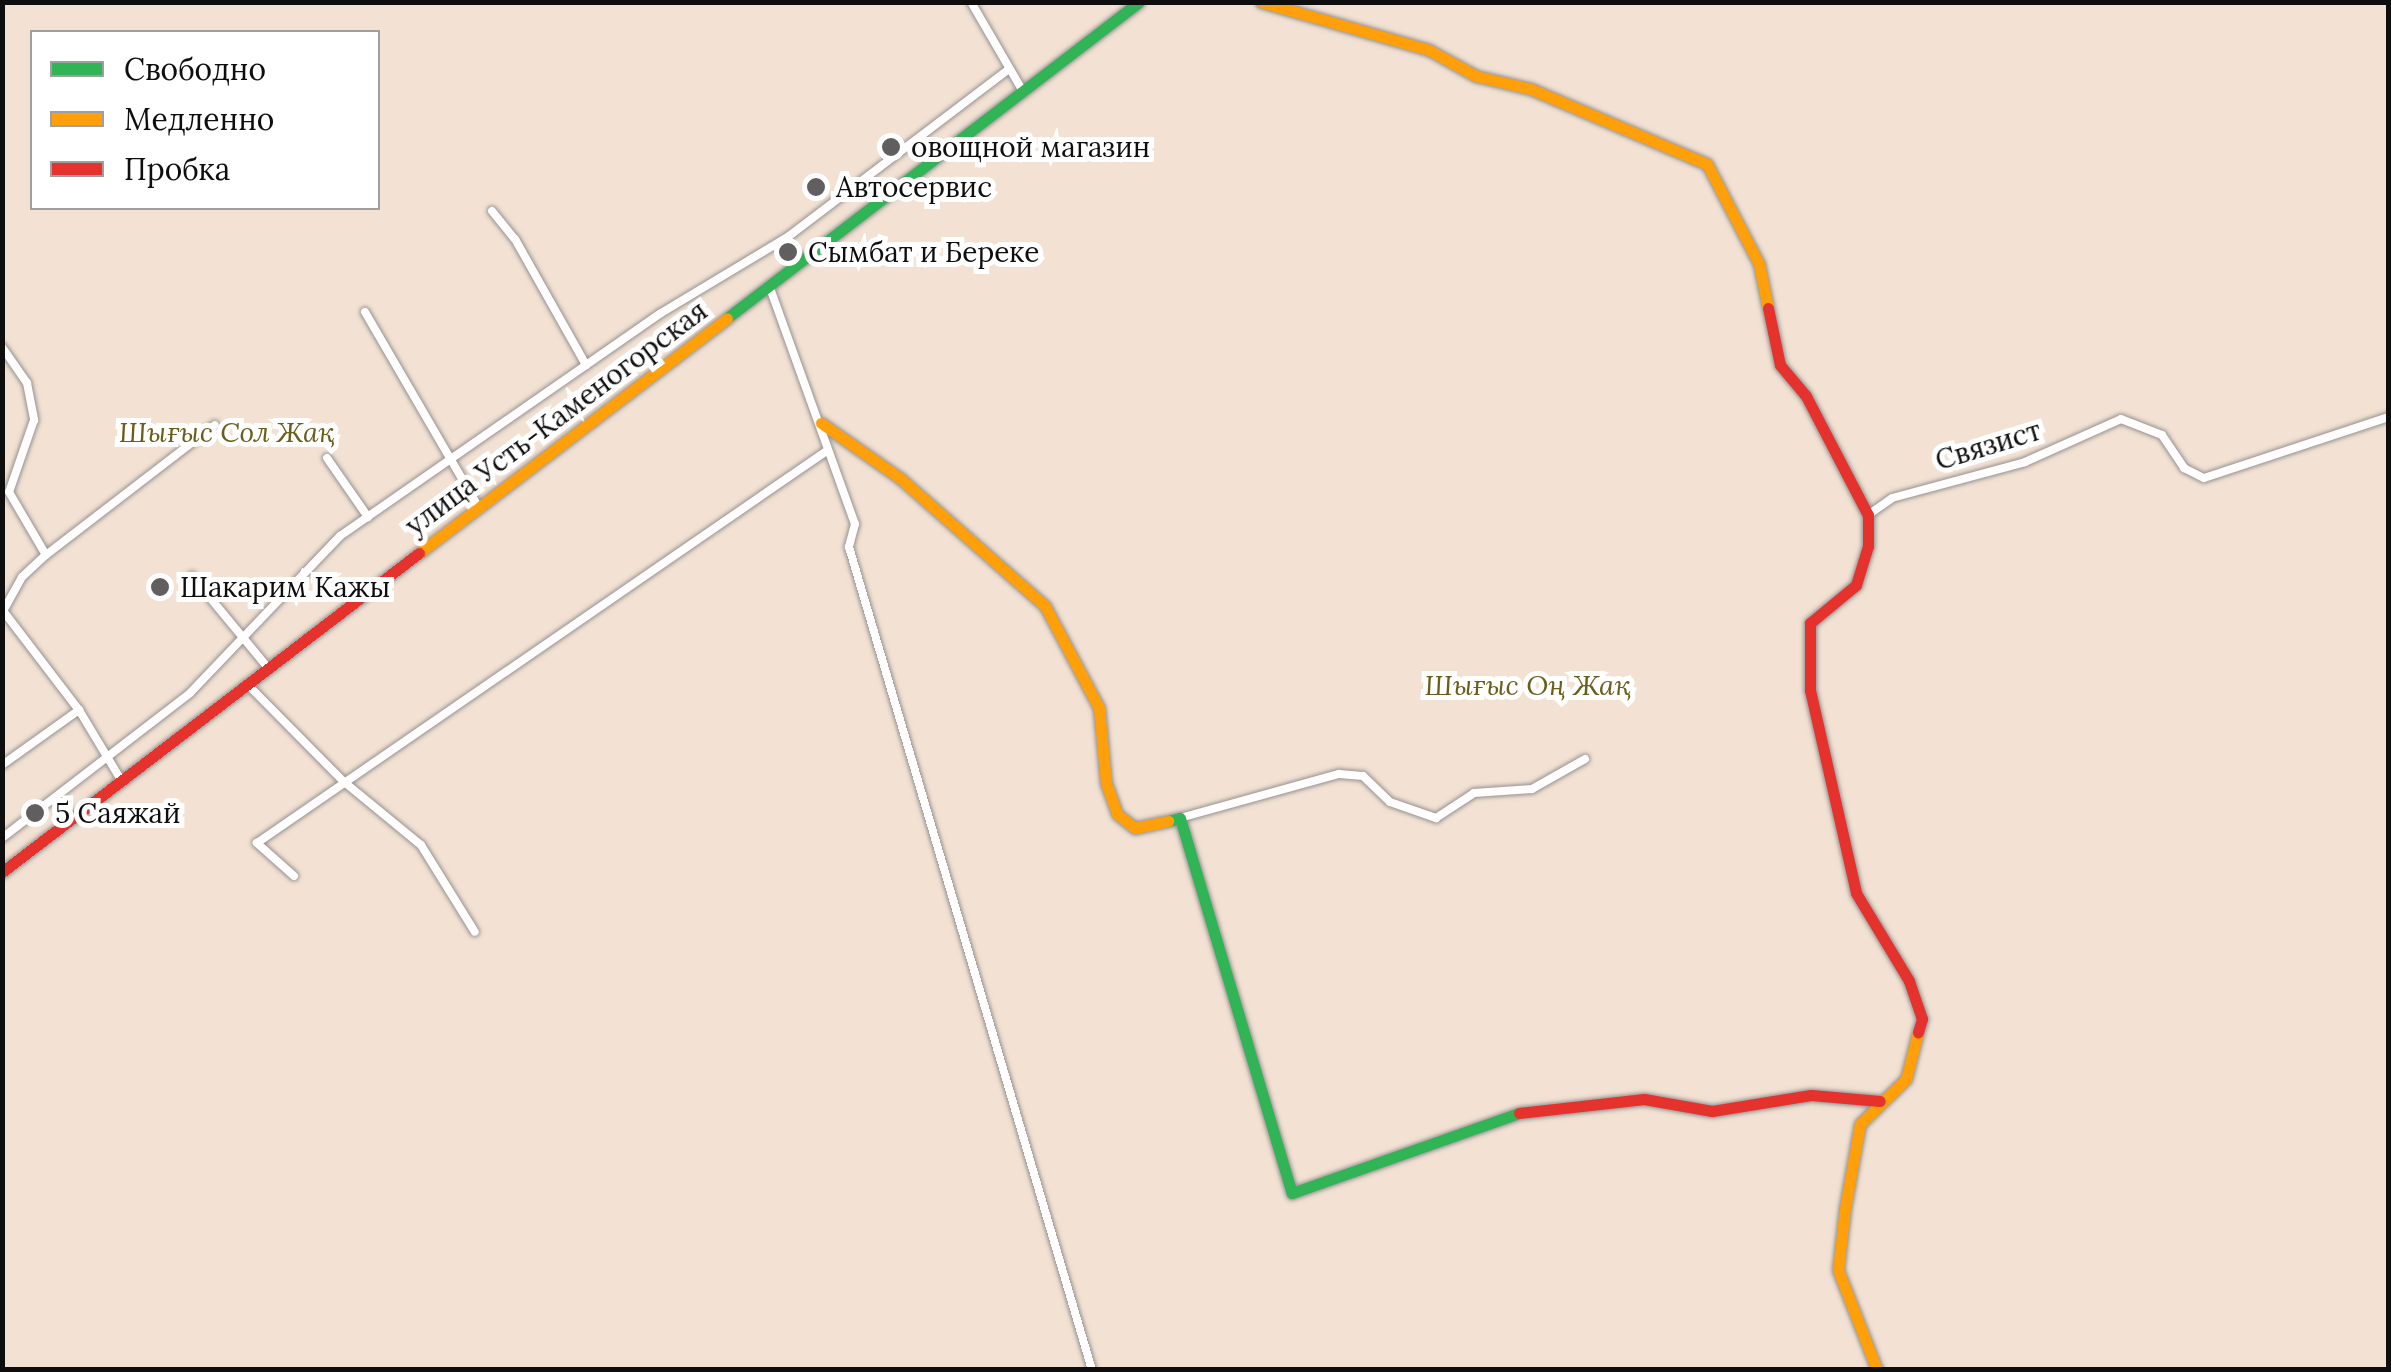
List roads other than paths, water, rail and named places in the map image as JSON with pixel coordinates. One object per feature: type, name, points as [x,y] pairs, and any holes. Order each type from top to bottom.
[{"type":"street","points":[[971,2],[1024,93]]},
{"type":"street","name":"улица Усть-Каменогорская","points":[[2,872],[1139,2]]},
{"type":"street","points":[[1260,2],[1428,50],[1476,76],[1531,88],[1707,164],[1758,264],[1780,365],[1806,396],[1868,515],[1868,546],[1856,585],[1810,623],[1806,648],[1810,690],[1856,893],[1909,982],[1922,1020],[1906,1079],[1860,1124],[1838,1270],[1877,1370]]},
{"type":"street","points":[[2,838],[190,692],[340,536],[586,365],[789,236],[1009,69]]},
{"type":"street","points":[[492,211],[515,239],[586,365]]},
{"type":"street","points":[[770,288],[855,524],[848,547],[1092,1370]]},
{"type":"street","points":[[364,312],[479,508]]},
{"type":"street","points":[[2,347],[27,383],[34,420],[9,492],[46,555]]},
{"type":"street","name":"Связист","points":[[1868,515],[1892,498],[2025,462],[2120,419],[2162,435],[2184,468],[2204,478],[2388,417]]},
{"type":"street","points":[[820,423],[901,479],[1045,606],[1099,708],[1106,783],[1116,814],[1135,828],[1339,774],[1362,776],[1390,802],[1436,818],[1474,793],[1532,789],[1586,759]]},
{"type":"street","points":[[121,780],[79,710],[3,612],[22,577],[46,555],[215,426]]},
{"type":"street","points":[[294,876],[256,843],[828,450]]},
{"type":"street","points":[[327,458],[368,517]]},
{"type":"street","points":[[192,576],[270,670]]},
{"type":"street","points":[[249,686],[343,780],[421,844],[476,932]]},
{"type":"street","points":[[2,764],[79,710]]},
{"type":"street","points":[[1180,818],[1292,1194],[1511,1114],[1554,1107],[1644,1098],[1712,1111],[1811,1096],[1880,1101]]},
{"type":"place","name":"овощной магазин","points":[[891,147]]},
{"type":"place","name":"Автосервис","points":[[816,187]]},
{"type":"place","name":"Сымбат и Береке","points":[[788,252]]},
{"type":"place","name":"Шакарим Кажы","points":[[160,587]]},
{"type":"place","name":"5 Саяжай","points":[[35,813]]},
{"type":"park label","name":"Шығыс Сол Жақ","points":[[227,432]]},
{"type":"park label","name":"Шығыс Оң Жақ","points":[[1528,685]]}]
